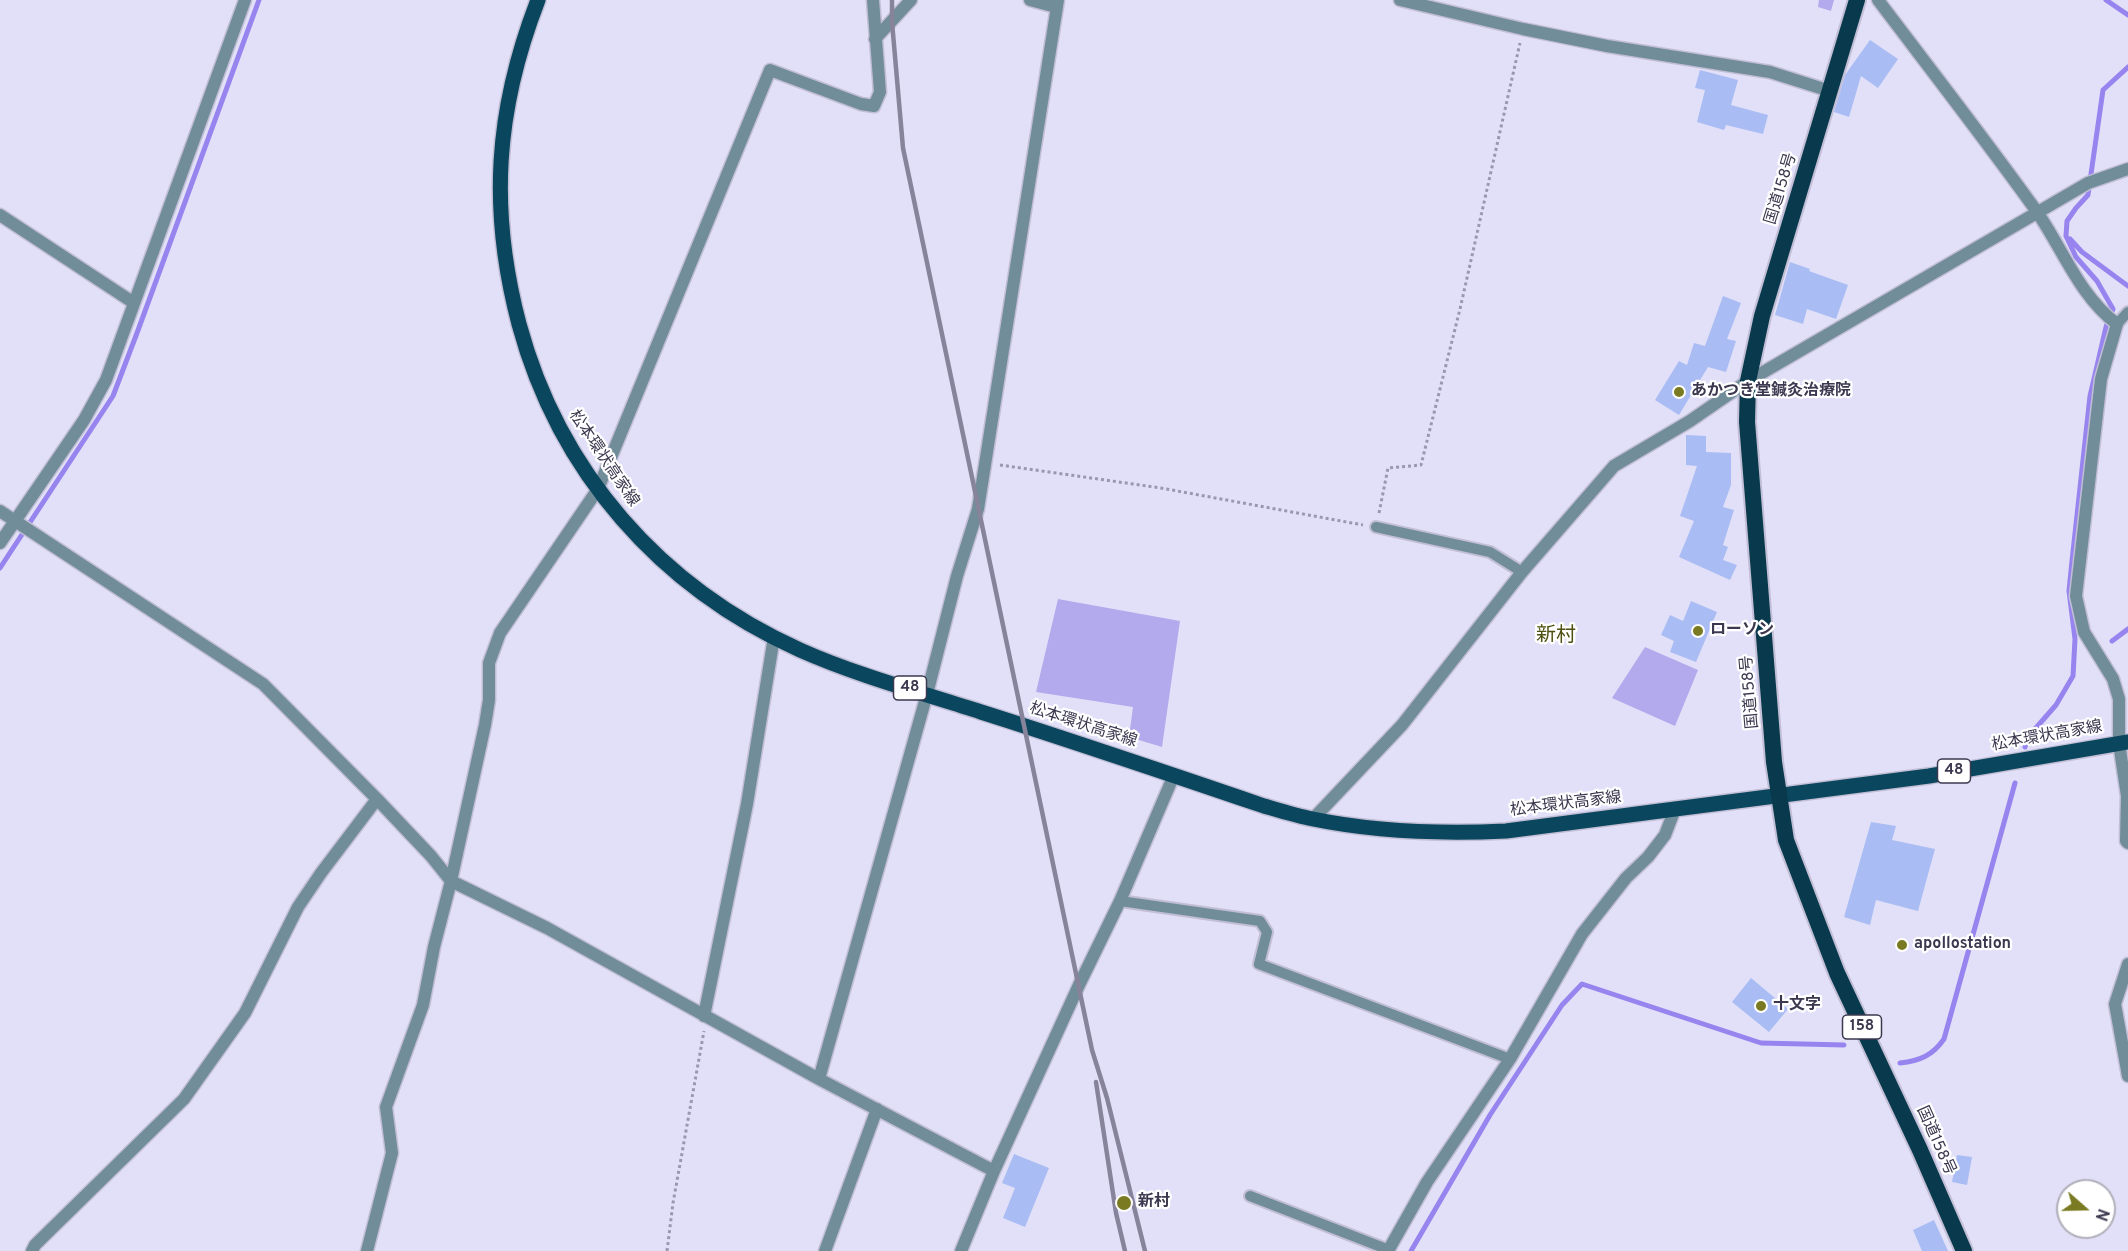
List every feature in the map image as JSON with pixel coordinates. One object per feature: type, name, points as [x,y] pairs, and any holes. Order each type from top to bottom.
[{"type":"highway","name":"国道158号","points":[[1857,0],[1762,316],[1748,381],[1747,422],[1753,499],[1779,796],[1786,840],[1836,973],[1920,1150],[1964,1251]]},
{"type":"main road","name":"松本環状高家線","points":[[538,0],[516,66],[508,100],[499,182],[503,253],[516,310],[536,379],[552,417],[598,489],[625,523],[662,560],[729,612],[774,638],[802,651],[927,694],[1264,806],[1313,819],[1359,826],[1456,833],[1506,831],[1929,776],[2124,743]]},
{"type":"street","points":[[0,543],[84,420],[106,380],[245,0]]},
{"type":"street","points":[[368,1251],[392,1153],[386,1107],[423,1005],[485,725],[489,700],[489,663],[500,633],[598,489],[770,70],[861,104],[874,106],[880,92],[873,0]]},
{"type":"street","points":[[875,39],[911,0]]},
{"type":"street","points":[[819,1079],[927,694],[957,576],[978,509],[1057,4],[1030,0]]},
{"type":"street","points":[[1400,0],[1607,46],[1770,72],[1830,91]]},
{"type":"street","points":[[1878,0],[2037,213],[2069,267],[2112,320],[2101,378],[2076,596],[2084,632],[2113,680],[2119,699],[2124,743],[2127,796],[2126,841],[2128,843]]},
{"type":"street","points":[[1313,819],[1402,725],[1522,572],[1614,466],[1690,421],[1748,381],[2092,181],[2128,169]]},
{"type":"street","points":[[0,215],[134,303]]},
{"type":"street","points":[[0,511],[263,684],[431,856],[451,881],[547,928],[819,1079],[994,1171]]},
{"type":"street","points":[[706,1017],[747,804],[774,638]]},
{"type":"street","points":[[961,1251],[994,1171],[1078,985],[1120,901],[1174,775]]},
{"type":"street","points":[[32,1251],[35,1245],[183,1099],[245,1013],[298,907],[377,800]]},
{"type":"street","points":[[1388,1250],[1427,1182],[1510,1059],[1582,934],[1626,878],[1648,857],[1665,835],[1674,809]]},
{"type":"street","points":[[2128,964],[2115,1004],[2128,1076]]},
{"type":"street","points":[[825,1251],[877,1108]]},
{"type":"lane","points":[[2112,320],[2128,312]]},
{"type":"lane","points":[[1376,527],[1490,552],[1522,572]]},
{"type":"lane","points":[[1120,901],[1260,921],[1267,932],[1258,964],[1510,1059]]},
{"type":"lane","points":[[1250,1196],[1388,1250]]},
{"type":"path","points":[[986,463],[1161,488],[1376,527],[1388,468],[1421,465],[1460,309],[1523,29]]},
{"type":"path","points":[[667,1251],[673,1203],[706,1017]]},
{"type":"shaded area","points":[[1819,0],[1834,0],[1831,11],[1818,7]]},
{"type":"shaded area","points":[[1058,599],[1180,621],[1162,747],[1129,737],[1133,707],[1036,692]]},
{"type":"shaded area","points":[[1645,647],[1698,670],[1675,726],[1612,698]]},
{"type":"building","points":[[1870,40],[1898,59],[1878,88],[1861,76],[1849,117],[1834,112],[1845,75]]},
{"type":"building","points":[[1700,70],[1738,80],[1731,105],[1768,115],[1763,134],[1726,125],[1724,130],[1697,122],[1705,90],[1695,88]]},
{"type":"building","points":[[1790,262],[1848,285],[1836,319],[1807,309],[1803,324],[1775,315]]},
{"type":"building","points":[[1723,296],[1741,303],[1727,339],[1736,341],[1726,372],[1708,367],[1679,415],[1655,400],[1679,361],[1687,365],[1694,343],[1705,346]]},
{"type":"building","points":[[1686,435],[1706,436],[1706,452],[1731,453],[1731,485],[1723,507],[1734,510],[1723,545],[1728,547],[1723,560],[1737,565],[1730,580],[1679,557],[1694,521],[1680,516],[1697,466],[1686,465]]},
{"type":"building","points":[[1691,601],[1717,612],[1696,662],[1670,652],[1674,641],[1661,635],[1670,615],[1683,621]]},
{"type":"building","points":[[1871,822],[1896,826],[1892,840],[1935,849],[1918,911],[1876,900],[1870,925],[1844,917]]},
{"type":"building","points":[[1751,978],[1788,1009],[1769,1032],[1732,1002]]},
{"type":"building","points":[[1014,1154],[1049,1168],[1025,1227],[1003,1218],[1015,1188],[1002,1183]]},
{"type":"building","points":[[1957,1155],[1972,1157],[1967,1185],[1952,1182]]},
{"type":"building","points":[[1934,1220],[1948,1251],[1922,1251],[1913,1230]]},
{"type":"waterway","points":[[0,568],[113,396],[259,0]]},
{"type":"waterway","points":[[2106,0],[2128,15]]},
{"type":"waterway","points":[[2025,747],[2028,737],[2056,705],[2073,676],[2075,639],[2069,591],[2072,561],[2090,396],[2106,327],[2113,309],[2097,281],[2076,257],[2066,236],[2067,221],[2088,195],[2103,90],[2128,67]]},
{"type":"waterway","points":[[2070,239],[2082,252],[2128,286]]},
{"type":"waterway","points":[[2112,641],[2128,629]]},
{"type":"waterway","points":[[1900,1063],[1914,1061],[1925,1056],[1944,1039],[2015,783]]},
{"type":"waterway","points":[[1411,1251],[1490,1115],[1562,1005],[1582,984],[1761,1043],[1844,1045]]},
{"type":"railway","points":[[892,0],[903,148],[1092,1050],[1107,1098],[1145,1251]]},
{"type":"railway","points":[[1096,1082],[1116,1213],[1125,1251]]},
{"type":"place","name":"あかつき堂鍼灸治療院","points":[[1679,392]]},
{"type":"place","name":"ローソン","points":[[1698,631]]},
{"type":"place","name":"apollostation","points":[[1902,945]]},
{"type":"place","name":"十文字","points":[[1761,1006]]},
{"type":"place","name":"新村","points":[[1124,1203]]},
{"type":"district","name":"新村","points":[[1556,637]]}]
